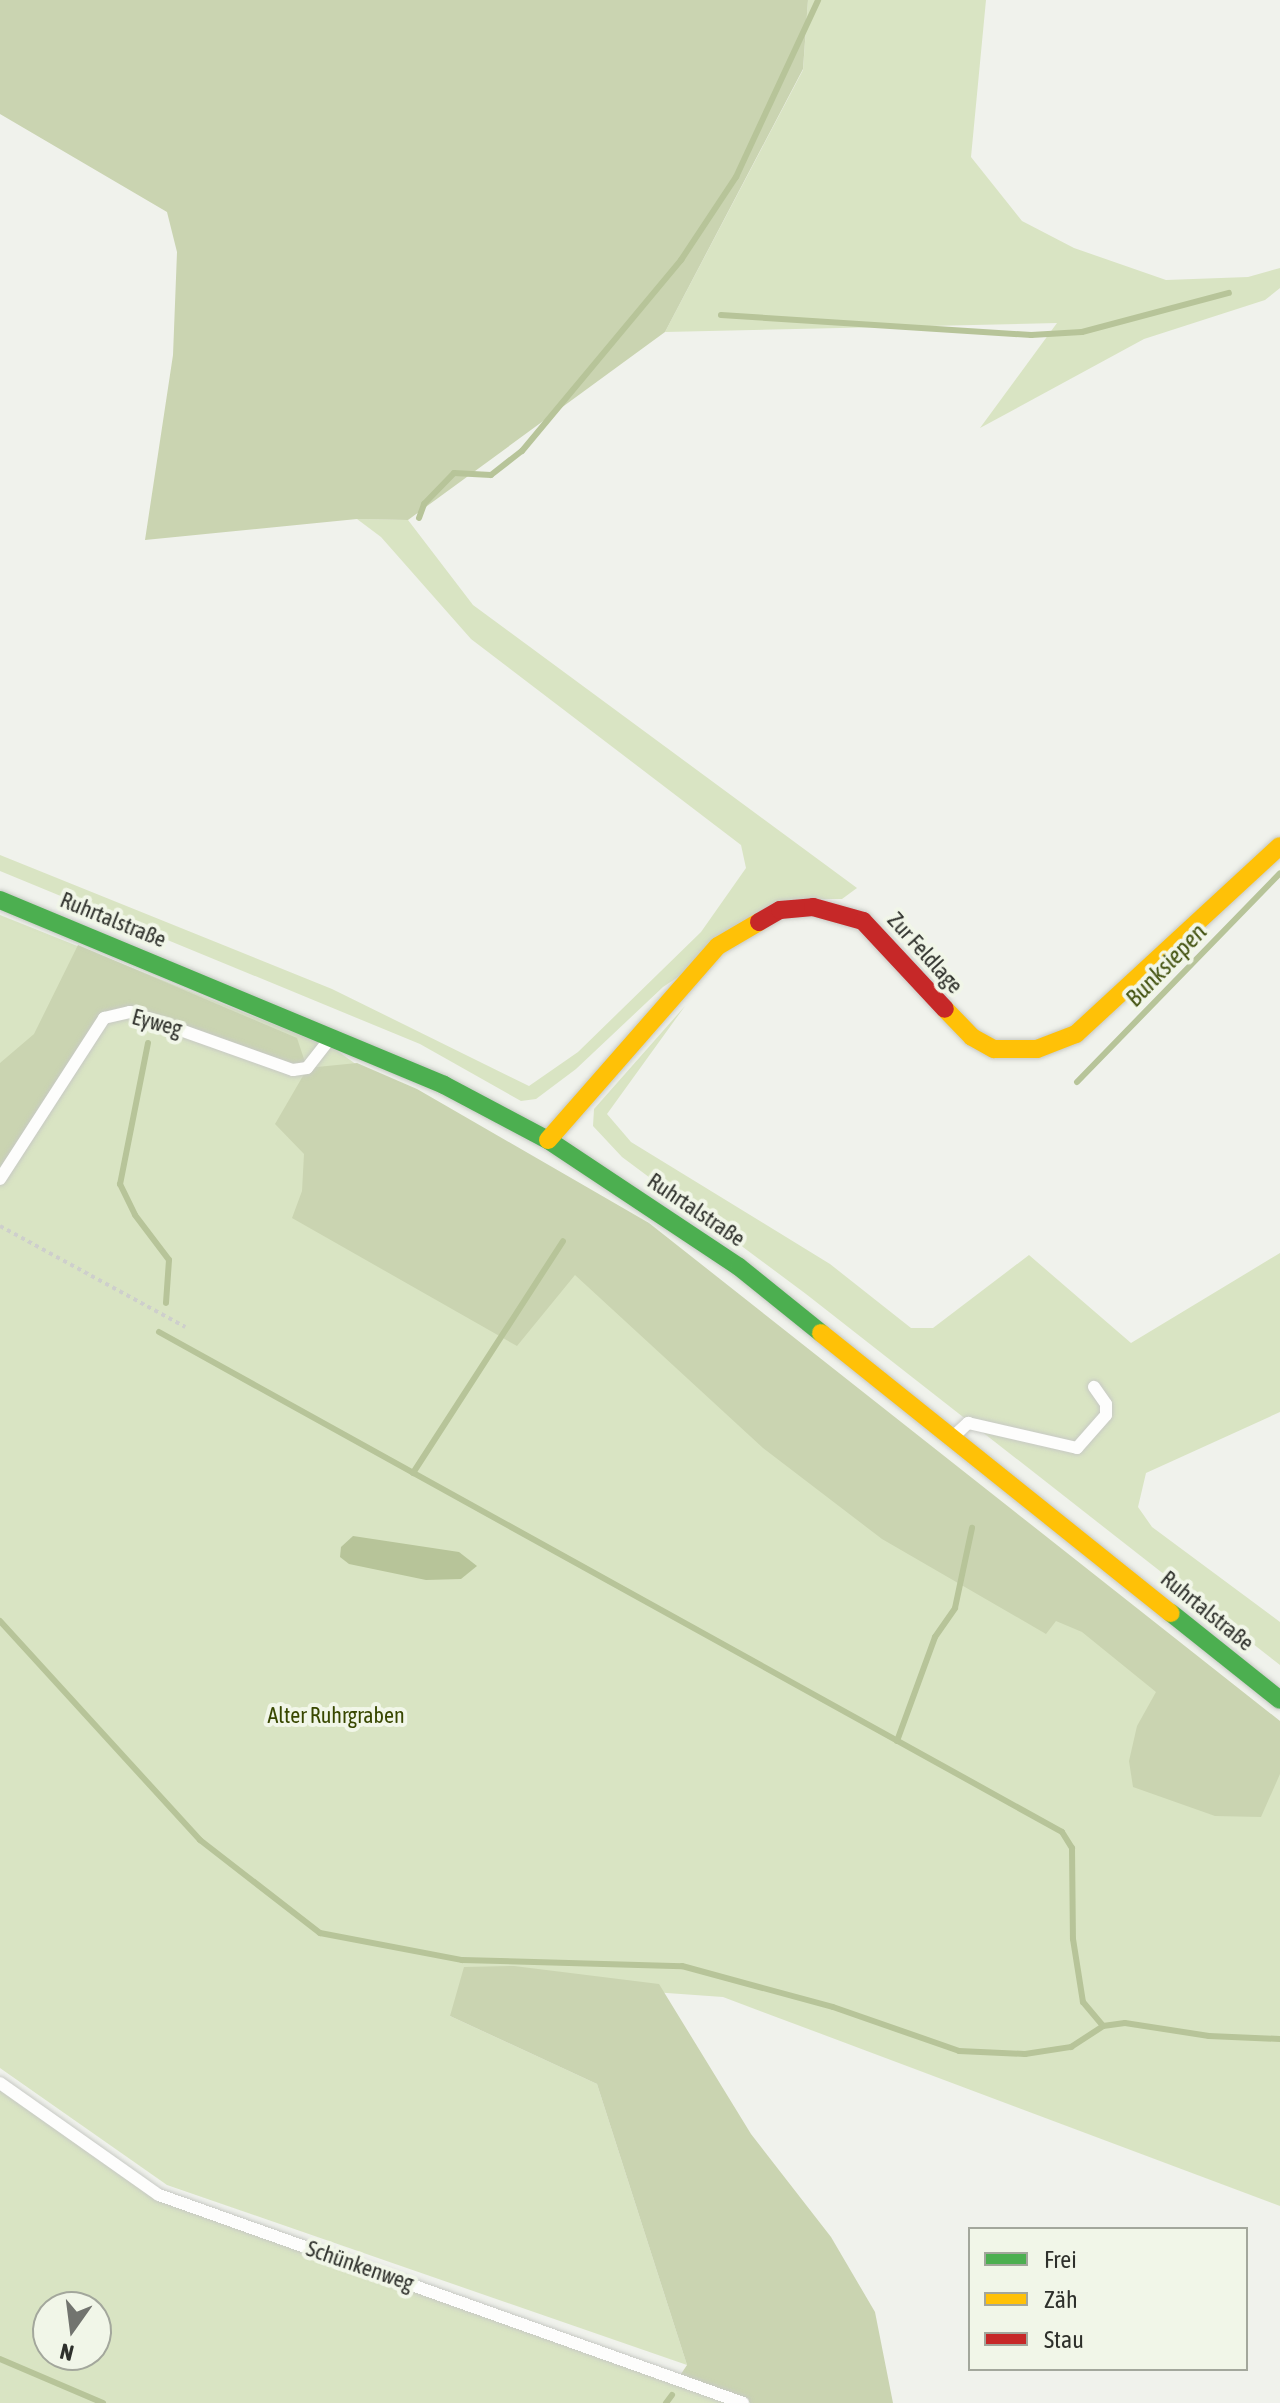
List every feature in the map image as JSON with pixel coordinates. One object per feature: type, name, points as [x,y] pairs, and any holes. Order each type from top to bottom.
[{"type":"main road","name":"Zur Feldlage","points":[[548,1140],[718,946],[780,910],[813,907],[863,921],[972,1037],[994,1049],[1037,1049],[1076,1034],[1280,846]]},
{"type":"main road","name":"Ruhrtalstraße","points":[[0,900],[444,1085],[548,1140],[739,1267],[1280,1700]]},
{"type":"lane","name":"Eyweg","points":[[0,1179],[104,1018],[130,1012],[293,1070],[307,1068],[332,1036]]},
{"type":"lane","points":[[953,1437],[968,1423],[1077,1448],[1106,1415],[1106,1404],[1094,1387]]},
{"type":"lane","name":"Schünkenweg","points":[[0,2083],[159,2195],[743,2403]]},
{"type":"path","points":[[0,1226],[185,1327]]},
{"type":"green space","points":[[808,0],[986,0],[971,157],[1022,221],[1074,248],[1166,280],[1248,277],[1280,268],[1280,288],[1265,300],[1144,339],[980,428],[1057,323],[665,332],[803,70]]},
{"type":"green space","points":[[357,519],[408,520],[473,605],[857,888],[842,899],[795,899],[663,987],[576,1069],[536,1099],[521,1101],[420,1044],[0,871],[0,855],[332,989],[529,1086],[578,1052],[701,932],[746,868],[741,845],[471,639],[381,537]]},
{"type":"green space","points":[[0,915],[335,1049],[1280,1735],[1280,2206],[723,1997],[639,1991],[450,2016],[597,2084],[687,2365],[167,2185],[0,2068]]},
{"type":"green space","points":[[685,1006],[607,1114],[631,1142],[830,1264],[911,1328],[933,1328],[1029,1255],[1131,1343],[1280,1253],[1280,1412],[1146,1473],[1138,1507],[1152,1527],[1280,1622],[1280,1665],[806,1294],[622,1157],[593,1126],[594,1109]]},
{"type":"green space","points":[[0,2083],[159,2195],[743,2403],[0,2403]]},
{"type":"shaded area","points":[[0,0],[808,0],[803,69],[665,332],[408,520],[357,519],[145,540],[173,355],[177,252],[167,212],[0,114]]},
{"type":"shaded area","points":[[78,945],[297,1038],[307,1068],[357,1063],[417,1089],[649,1223],[1280,1721],[1280,1774],[1261,1817],[1215,1816],[1133,1787],[1129,1761],[1137,1726],[1156,1692],[1082,1632],[1056,1621],[1046,1634],[882,1539],[763,1448],[575,1275],[517,1346],[292,1218],[302,1191],[304,1154],[275,1124],[307,1069],[131,1012],[104,1018],[0,1179],[0,1063],[34,1034]]},
{"type":"shaded area","points":[[353,1536],[459,1552],[477,1566],[461,1579],[426,1580],[349,1564],[340,1557],[341,1547]]},
{"type":"shaded area","points":[[514,1966],[659,1984],[751,2134],[831,2237],[875,2312],[893,2403],[743,2403],[679,2377],[687,2365],[597,2084],[450,2016],[464,1967]]},
{"type":"waterway","points":[[419,518],[424,504],[454,473],[491,475],[522,451],[681,260],[736,177],[818,0]]},
{"type":"waterway","points":[[721,315],[1031,335],[1082,332],[1229,293]]},
{"type":"waterway","name":"Bunksiepen","points":[[1077,1082],[1280,873]]},
{"type":"waterway","points":[[148,1043],[120,1184],[135,1215],[169,1260],[166,1303]]},
{"type":"waterway","points":[[413,1473],[563,1241]]},
{"type":"waterway","points":[[159,1332],[1062,1832],[1072,1848],[1073,1939],[1083,2002],[1103,2026]]},
{"type":"waterway","points":[[897,1741],[935,1637],[955,1608],[972,1528]]},
{"type":"waterway","name":"Alter Ruhrgraben","points":[[0,1621],[200,1840],[320,1933],[462,1960],[682,1966],[833,2007],[959,2051],[1025,2054],[1071,2047],[1103,2026],[1125,2023],[1209,2036],[1280,2039]]},
{"type":"waterway","points":[[0,2359],[103,2403]]},
{"type":"waterway","points":[[666,2403],[672,2395]]},
{"type":"traffic: fast","points":[[0,900],[444,1085],[548,1140],[739,1267],[821,1333]]},
{"type":"traffic: fast","points":[[1171,1613],[1280,1700]]},
{"type":"traffic: slow","points":[[945,1009],[972,1037],[994,1049],[1037,1049],[1076,1034],[1280,846]]},
{"type":"traffic: slow","points":[[548,1140],[718,946],[759,922]]},
{"type":"traffic: slow","points":[[821,1333],[1171,1613]]},
{"type":"traffic: jam","points":[[759,922],[780,910],[813,907],[863,921],[945,1009]]}]
